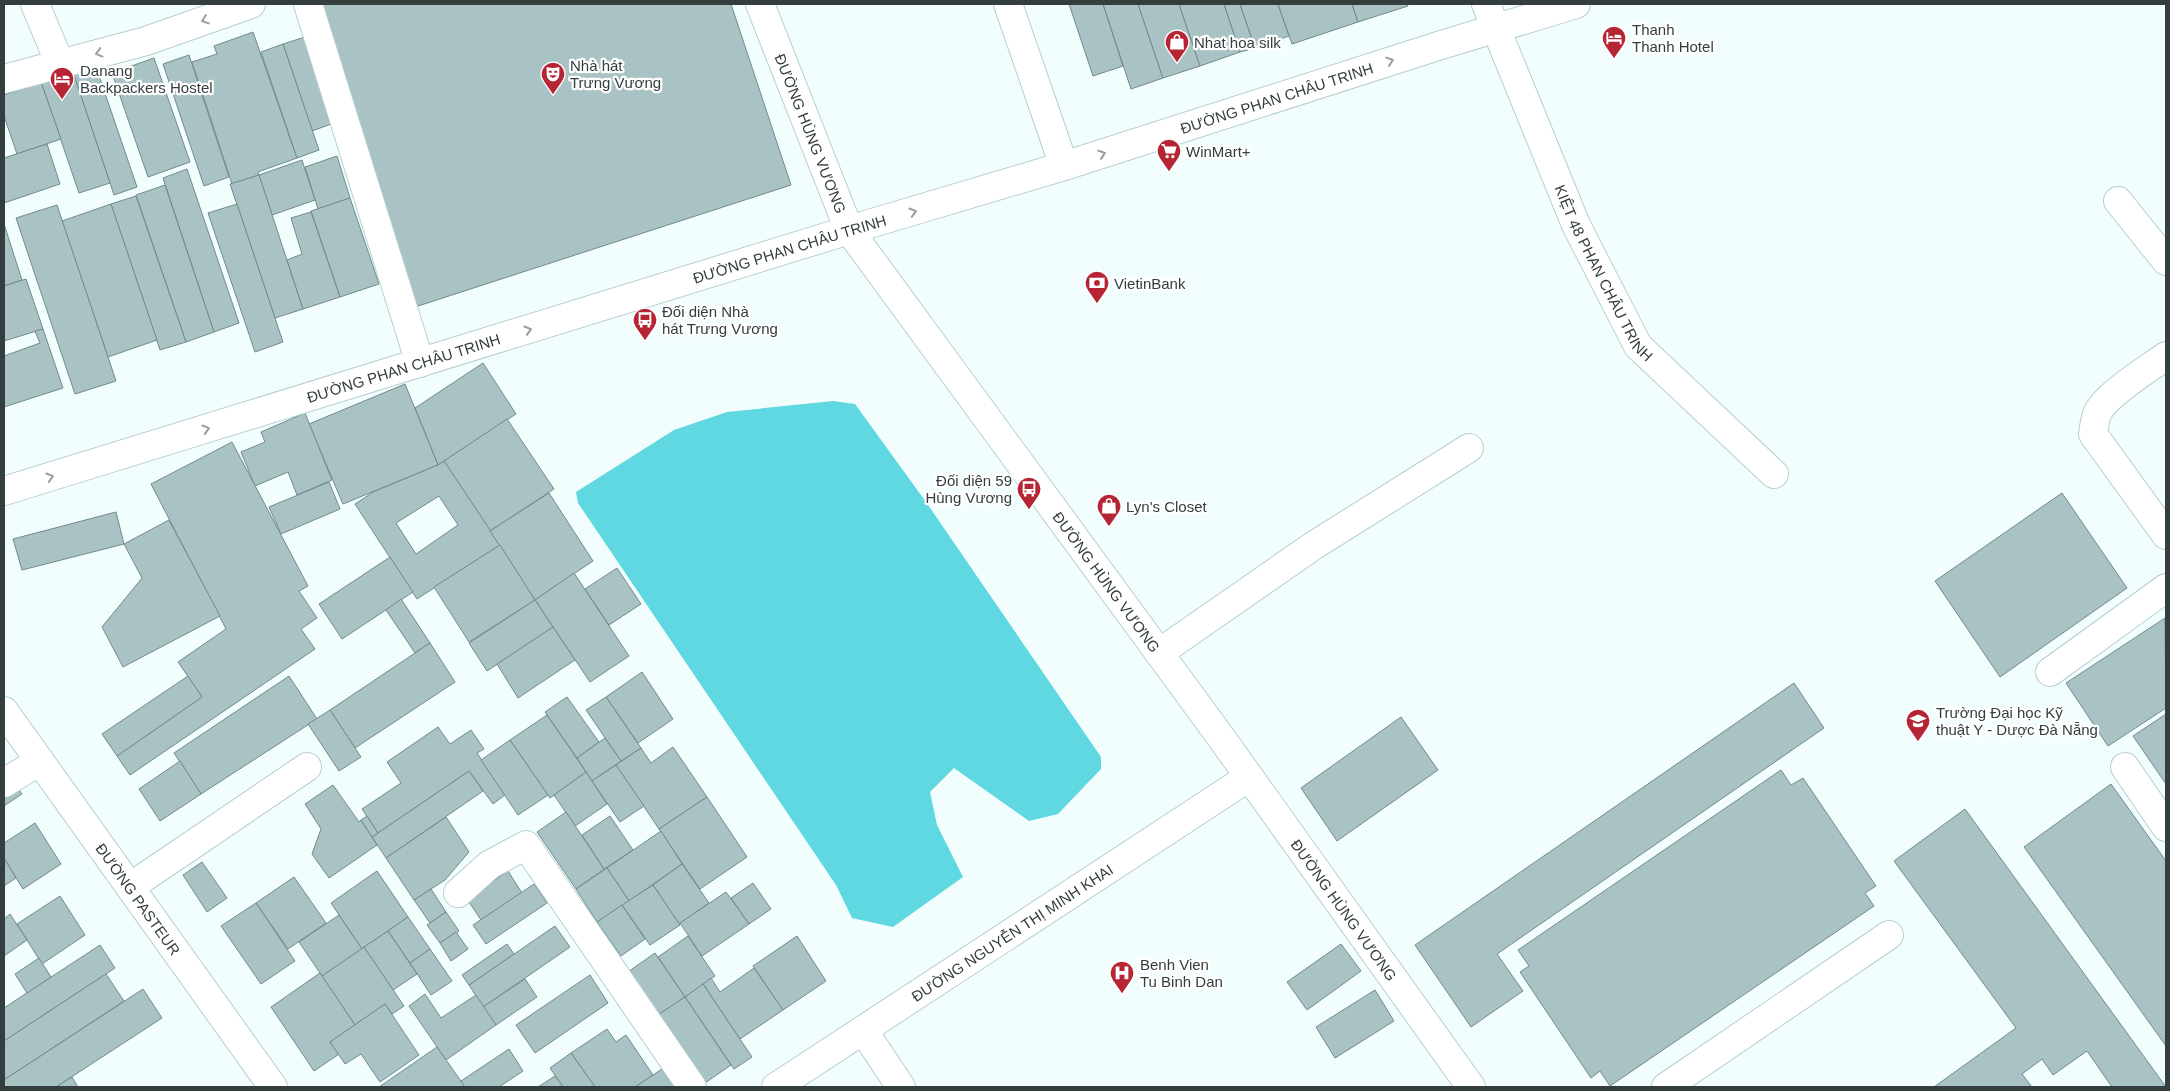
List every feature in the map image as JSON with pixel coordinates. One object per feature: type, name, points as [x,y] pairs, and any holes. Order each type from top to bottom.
[{"type":"street","points":[[35,4],[60,64]]},
{"type":"street","points":[[4,79],[146,41],[251,4]]},
{"type":"street","points":[[308,4],[420,363]]},
{"type":"street","name":"ĐƯỜNG HÙNG VƯƠNG","points":[[760,4],[849,230],[1249,777],[1467,1086]]},
{"type":"street","points":[[1008,4],[1064,166]]},
{"type":"street","name":"ĐƯỜNG PHAN CHÂU TRINH","points":[[4,491],[849,230],[1064,166],[1490,16],[1576,4]]},
{"type":"street","name":"KIỆT 48 PHAN CHÂU TRINH","points":[[1490,16],[1576,225],[1638,346],[1774,474]]},
{"type":"street","points":[[2118,201],[2166,261]]},
{"type":"street","points":[[2166,356],[2121,389],[2103,406],[2097,415],[2093,434],[2166,535]]},
{"type":"street","points":[[1159,653],[1313,546],[1469,448]]},
{"type":"street","points":[[2050,672],[2166,588]]},
{"type":"street","name":"ĐƯỜNG PASTEUR","points":[[4,711],[273,1087]]},
{"type":"street","points":[[4,783],[40,762]]},
{"type":"street","points":[[130,887],[307,767]]},
{"type":"street","points":[[2125,767],[2166,827]]},
{"type":"street","name":"ĐƯỜNG NGUYỄN THỊ MINH KHAI","points":[[776,1087],[1249,777]]},
{"type":"street","points":[[458,893],[489,864],[526,845],[692,1087]]},
{"type":"street","points":[[1666,1087],[1889,935]]},
{"type":"street","points":[[863,1030],[901,1087]]},
{"type":"water","points":[[833,401],[855,404],[926,502],[1101,757],[1101,769],[1058,814],[1029,821],[954,768],[930,792],[937,825],[963,877],[893,927],[852,918],[836,885],[578,503],[576,492],[674,430],[727,412]]},
{"type":"building","name":"Nhà hát Trưng Vương","points":[[316,4],[731,4],[791,185],[415,307]]},
{"type":"building","points":[[1069,4],[1103,4],[1123,66],[1093,76]]},
{"type":"building","points":[[1103,4],[1138,4],[1163,78],[1131,89]]},
{"type":"building","points":[[1138,4],[1179,4],[1200,66],[1163,78]]},
{"type":"building","points":[[1179,4],[1224,4],[1240,52],[1200,66]]},
{"type":"building","points":[[1224,4],[1240,4],[1255,48],[1240,52]]},
{"type":"building","points":[[1240,4],[1278,4],[1289,36],[1255,48]]},
{"type":"building","points":[[1278,4],[1352,4],[1358,22],[1292,44]]},
{"type":"building","points":[[1352,4],[1407,4],[1408,6],[1358,22]]},
{"type":"building","points":[[253,32],[297,158],[258,172],[259,175],[232,184],[192,62],[217,54],[214,46]]},
{"type":"building","points":[[305,37],[334,123],[312,131],[283,44]]},
{"type":"building","points":[[283,44],[319,150],[297,158],[261,52]]},
{"type":"building","points":[[189,55],[229,177],[204,186],[163,64]]},
{"type":"building","points":[[154,58],[190,162],[148,177],[112,73]]},
{"type":"building","points":[[95,64],[137,187],[114,195],[73,72]]},
{"type":"building","points":[[73,72],[110,183],[79,193],[41,82]]},
{"type":"building","points":[[41,82],[61,139],[17,154],[4,116],[4,95]]},
{"type":"building","points":[[47,144],[60,184],[4,203],[4,158]]},
{"type":"building","points":[[337,156],[350,198],[318,209],[305,167]]},
{"type":"building","points":[[302,160],[315,200],[272,215],[259,175]]},
{"type":"building","points":[[187,169],[239,323],[214,332],[163,178]]},
{"type":"building","points":[[259,175],[303,309],[275,318],[230,184]]},
{"type":"building","points":[[165,185],[214,332],[186,342],[136,195]]},
{"type":"building","points":[[136,196],[186,342],[160,350],[111,204]]},
{"type":"building","points":[[350,198],[379,284],[340,297],[311,211]]},
{"type":"building","points":[[111,204],[157,340],[108,357],[62,221]]},
{"type":"building","points":[[237,204],[283,342],[255,352],[208,213]]},
{"type":"building","points":[[57,205],[116,381],[75,394],[16,218]]},
{"type":"building","points":[[311,212],[340,297],[303,309],[287,260],[302,254],[291,218]]},
{"type":"building","points":[[4,224],[22,280],[4,286]]},
{"type":"building","points":[[26,279],[43,329],[4,341],[4,286]]},
{"type":"building","points":[[43,329],[63,388],[4,407],[4,356],[40,343],[35,331]]},
{"type":"building","points":[[483,363],[516,414],[438,465],[415,408]]},
{"type":"building","points":[[405,384],[438,465],[343,504],[309,424]]},
{"type":"building","points":[[305,413],[332,480],[297,495],[288,472],[255,486],[241,452],[265,442],[261,432]]},
{"type":"building","points":[[507,419],[554,489],[490,531],[444,461]]},
{"type":"building","points":[[232,442],[308,586],[299,591],[317,618],[301,629],[315,649],[130,775],[117,756],[202,697],[178,662],[226,629],[151,484]]},
{"type":"building","points":[[444,461],[500,545],[417,599],[355,504],[375,491]],"holes":[[[439,496],[458,525],[416,554],[396,523]]]},
{"type":"building","points":[[329,482],[340,509],[281,534],[269,507]]},
{"type":"building","points":[[549,493],[593,561],[535,600],[490,531]]},
{"type":"building","points":[[2062,493],[2127,588],[2000,677],[1935,581]]},
{"type":"building","points":[[116,512],[124,544],[22,570],[13,539]]},
{"type":"building","points":[[169,520],[220,616],[123,667],[102,627],[142,578],[124,544]]},
{"type":"building","points":[[500,545],[535,600],[469,642],[434,587]]},
{"type":"building","points":[[390,557],[413,592],[342,639],[319,604]]},
{"type":"building","points":[[617,568],[641,604],[609,625],[585,589]]},
{"type":"building","points":[[574,573],[629,656],[590,682],[535,600]]},
{"type":"building","points":[[401,599],[430,643],[415,653],[386,610]]},
{"type":"building","points":[[535,600],[553,627],[487,671],[469,643]]},
{"type":"building","points":[[2165,618],[2166,708],[2108,746],[2066,683]]},
{"type":"building","points":[[553,627],[575,660],[518,698],[497,664]]},
{"type":"building","points":[[430,643],[455,682],[355,748],[330,710]]},
{"type":"building","points":[[642,672],[673,719],[638,743],[606,697]]},
{"type":"building","points":[[188,676],[202,697],[117,756],[102,734]]},
{"type":"building","points":[[289,676],[317,719],[201,794],[174,753]]},
{"type":"building","points":[[1794,683],[1824,728],[1497,954],[1523,991],[1471,1027],[1415,945]]},
{"type":"building","points":[[567,697],[599,742],[577,758],[545,712]]},
{"type":"building","points":[[606,697],[641,748],[621,761],[586,710]]},
{"type":"building","points":[[330,710],[361,757],[339,771],[308,724]]},
{"type":"building","points":[[2166,714],[2166,784],[2133,736]]},
{"type":"building","points":[[547,715],[586,772],[550,798],[510,740]]},
{"type":"building","points":[[1401,717],[1438,770],[1337,841],[1301,788]]},
{"type":"building","points":[[438,727],[450,744],[471,730],[484,749],[477,753],[505,795],[493,804],[469,771],[378,833],[362,809],[401,783],[387,762]]},
{"type":"building","points":[[605,738],[621,761],[592,781],[577,758]]},
{"type":"building","points":[[510,740],[548,795],[518,815],[481,760]]},
{"type":"building","points":[[673,747],[707,797],[659,829],[616,765],[641,748],[651,763]]},
{"type":"building","points":[[180,761],[201,794],[160,821],[139,789]]},
{"type":"building","points":[[616,765],[644,806],[620,822],[592,781]]},
{"type":"building","points":[[1781,770],[1791,785],[1803,778],[1876,886],[1865,893],[1874,906],[1610,1086],[1600,1071],[1591,1078],[1520,972],[1529,966],[1518,950]]},
{"type":"building","points":[[469,771],[483,791],[386,858],[372,837]]},
{"type":"building","points":[[586,772],[607,804],[575,826],[554,795]]},
{"type":"building","points":[[10,777],[22,794],[4,806],[4,781]]},
{"type":"building","points":[[2111,784],[2166,861],[2166,1046],[2024,847]]},
{"type":"building","points":[[333,785],[359,822],[361,820],[377,845],[329,878],[312,854],[321,829],[305,804]]},
{"type":"building","points":[[707,797],[747,857],[700,889],[659,829]]},
{"type":"building","points":[[1965,809],[2166,1087],[2112,1087],[2087,1051],[2053,1075],[2042,1059],[2022,1074],[2032,1087],[1934,1087],[2016,1028],[1894,861]]},
{"type":"building","points":[[566,812],[604,869],[576,889],[537,832]]},
{"type":"building","points":[[367,816],[378,833],[372,837],[361,820]]},
{"type":"building","points":[[610,816],[633,850],[604,869],[582,835]]},
{"type":"building","points":[[446,817],[469,852],[445,880],[414,900],[386,858]]},
{"type":"building","points":[[35,823],[61,864],[23,889],[4,858],[4,843]]},
{"type":"building","points":[[661,831],[682,864],[629,901],[607,868]]},
{"type":"building","points":[[4,858],[16,878],[4,886]]},
{"type":"building","points":[[202,862],[227,898],[207,912],[183,875]]},
{"type":"building","points":[[682,864],[709,903],[679,924],[653,885]]},
{"type":"building","points":[[607,868],[629,901],[597,922],[576,889]]},
{"type":"building","points":[[377,871],[408,917],[362,949],[331,903]]},
{"type":"building","points":[[508,871],[522,893],[481,920],[467,899]]},
{"type":"building","points":[[294,877],[326,923],[288,949],[256,903]]},
{"type":"building","points":[[753,883],[771,909],[749,924],[731,898]]},
{"type":"building","points":[[534,884],[547,903],[486,944],[473,925]]},
{"type":"building","points":[[653,885],[680,925],[650,945],[622,905]]},
{"type":"building","points":[[431,889],[446,912],[430,923],[414,900]]},
{"type":"building","points":[[726,892],[749,924],[702,956],[680,923]]},
{"type":"building","points":[[60,896],[85,935],[42,964],[17,924]]},
{"type":"building","points":[[256,903],[295,961],[261,984],[221,926]]},
{"type":"building","points":[[622,905],[645,939],[621,956],[597,922]]},
{"type":"building","points":[[446,912],[459,931],[440,943],[427,925]]},
{"type":"building","points":[[10,914],[27,940],[4,956],[4,919]]},
{"type":"building","points":[[339,915],[362,949],[322,976],[299,942]]},
{"type":"building","points":[[408,917],[430,949],[410,963],[388,931]]},
{"type":"building","points":[[555,926],[570,947],[483,1007],[469,985]]},
{"type":"building","points":[[388,931],[417,974],[393,990],[364,947]]},
{"type":"building","points":[[456,932],[468,949],[451,961],[440,943]]},
{"type":"building","points":[[688,936],[715,976],[685,997],[658,957]]},
{"type":"building","points":[[797,936],[826,981],[783,1010],[753,966]]},
{"type":"building","points":[[507,944],[514,954],[469,985],[462,975]]},
{"type":"building","points":[[1341,944],[1361,971],[1307,1010],[1287,982]]},
{"type":"building","points":[[100,945],[115,968],[4,1041],[4,1008]]},
{"type":"building","points":[[364,947],[404,1006],[392,1014],[385,1004],[355,1025],[322,976]]},
{"type":"building","points":[[430,949],[452,981],[431,995],[410,963]]},
{"type":"building","points":[[655,953],[685,997],[655,1017],[625,974]]},
{"type":"building","points":[[39,958],[51,977],[27,993],[15,974]]},
{"type":"building","points":[[754,968],[783,1010],[740,1039],[703,984],[711,978],[720,992]]},
{"type":"building","points":[[320,973],[355,1025],[330,1042],[339,1054],[314,1071],[271,1007]]},
{"type":"building","points":[[106,974],[124,1001],[4,1080],[4,1041]]},
{"type":"building","points":[[590,975],[608,1003],[535,1053],[516,1025]]},
{"type":"building","points":[[525,979],[537,997],[496,1025],[483,1007]]},
{"type":"building","points":[[703,984],[752,1057],[734,1069],[685,997]]},
{"type":"building","points":[[143,989],[162,1018],[56,1087],[4,1087],[4,1080]]},
{"type":"building","points":[[1375,990],[1394,1021],[1335,1058],[1316,1027]]},
{"type":"building","points":[[425,994],[441,1018],[476,995],[496,1025],[446,1060],[409,1006]]},
{"type":"building","points":[[685,997],[731,1065],[705,1083],[659,1014]]},
{"type":"building","points":[[385,1004],[419,1055],[380,1082],[361,1054],[345,1064],[330,1042]]},
{"type":"building","points":[[607,1029],[616,1042],[626,1035],[653,1075],[635,1087],[595,1087],[571,1053]]},
{"type":"building","points":[[437,1047],[465,1087],[379,1087]]},
{"type":"building","points":[[509,1049],[523,1071],[499,1087],[465,1087],[461,1081]]},
{"type":"building","points":[[571,1053],[595,1087],[563,1087],[550,1068]]},
{"type":"building","points":[[665,1067],[679,1087],[635,1087]]},
{"type":"building","points":[[555,1076],[563,1087],[538,1087]]},
{"type":"building","points":[[72,1077],[78,1087],[56,1087]]},
{"type":"place","name":"Thanh Thanh Hotel","points":[[1614,59]]},
{"type":"place","name":"Nhat hoa silk","points":[[1177,63]]},
{"type":"place","name":"Nhà hát Trưng Vương","points":[[553,95]]},
{"type":"place","name":"Danang Backpackers Hostel","points":[[62,100]]},
{"type":"place","name":"WinMart+","points":[[1169,172]]},
{"type":"place","name":"VietinBank","points":[[1097,304]]},
{"type":"place","name":"Đối diện Nhà hát Trưng Vương","points":[[645,341]]},
{"type":"place","name":"Đối diện 59 Hùng Vương","points":[[1029,510]]},
{"type":"place","name":"Lyn's Closet","points":[[1109,527]]},
{"type":"place","name":"Trường Đại học Kỹ thuật Y - Dược Đà Nẵng","points":[[1918,742]]},
{"type":"place","name":"Benh Vien Tu Binh Dan","points":[[1122,994]]}]
